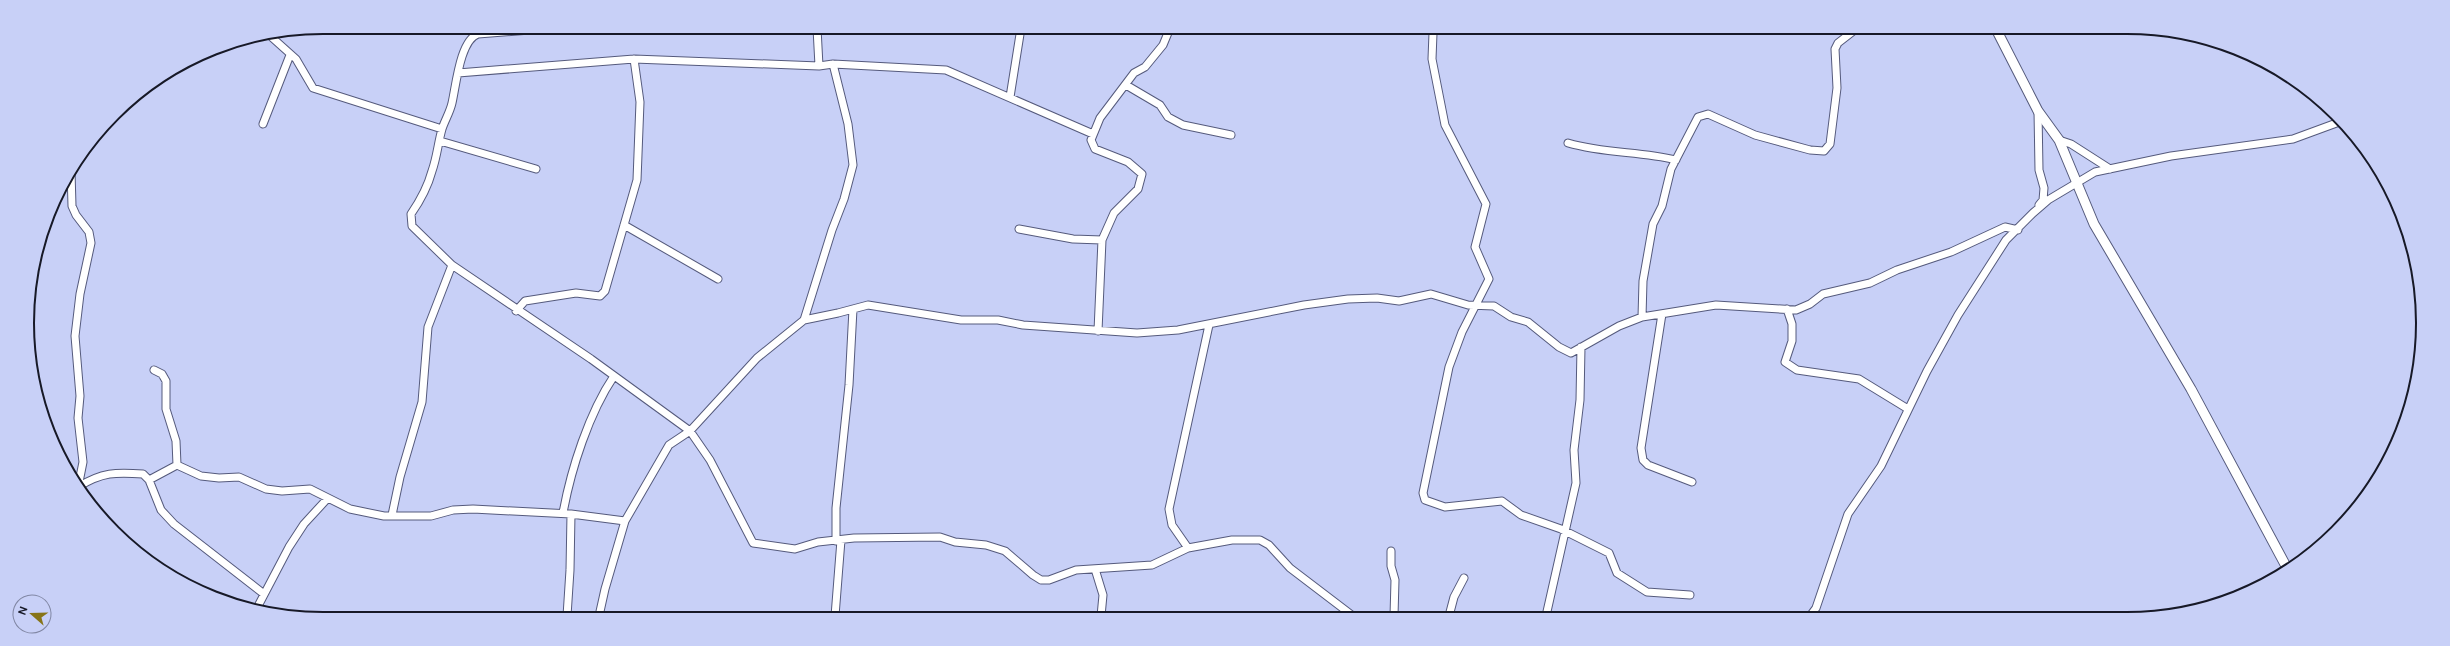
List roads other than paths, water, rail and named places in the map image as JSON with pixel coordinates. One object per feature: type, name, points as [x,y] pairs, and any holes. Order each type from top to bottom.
[{"type":"street","points":[[481,34],[472,36],[458,74],[452,104],[442,129],[430,178],[421,200],[411,214],[412,226],[452,265],[516,311],[614,376],[690,431],[710,460],[728,493],[745,531],[753,543],[795,549],[818,542],[839,541],[854,538],[940,537],[955,542],[986,545],[1005,551],[1040,580],[1049,580],[1076,570],[1152,565],[1188,548],[1239,540],[1264,541],[1290,568],[1319,592],[1330,597],[1348,612]]},
{"type":"street","points":[[817,34],[819,66]]},
{"type":"street","points":[[1010,97],[1020,34]]},
{"type":"street","points":[[1098,331],[1102,240],[1114,213],[1138,189],[1142,174],[1128,162],[1095,149],[1092,145],[1093,134],[1100,118],[1134,73],[1145,67],[1163,45],[1168,34]]},
{"type":"street","points":[[1433,34],[1432,59],[1445,125],[1486,204],[1475,247],[1489,279],[1462,332],[1450,367],[1423,493],[1425,500],[1445,507],[1502,501],[1521,515],[1565,531],[1609,553],[1617,573],[1646,592],[1690,595]]},
{"type":"street","points":[[1642,317],[1643,281],[1653,224],[1662,206],[1665,186],[1676,160],[1698,117],[1708,114],[1755,135],[1810,150],[1824,151],[1830,144],[1837,88],[1835,49],[1838,43],[1850,34]]},
{"type":"street","points":[[1999,34],[2038,110],[2059,140],[2079,184],[2094,224],[2191,389],[2285,565]]},
{"type":"street","points":[[274,38],[290,54],[314,88],[442,129]]},
{"type":"street","points":[[263,124],[290,54]]},
{"type":"street","points":[[458,74],[634,59],[819,66],[833,64],[946,70],[1093,134]]},
{"type":"street","points":[[516,311],[525,301],[576,293],[600,296],[603,294],[624,225],[638,168],[640,102],[634,59]]},
{"type":"street","points":[[804,320],[832,230],[844,199],[853,165],[848,124],[833,64]]},
{"type":"street","points":[[1126,85],[1160,105],[1168,117],[1183,125],[1231,135]]},
{"type":"street","points":[[2034,214],[2043,200],[2044,188],[2039,170],[2038,110]]},
{"type":"street","points":[[1813,612],[1816,608],[1848,514],[1881,466],[1908,409],[1958,315],[2006,240],[2048,200],[2079,184],[2095,172],[2171,156],[2293,139],[2336,124]]},
{"type":"street","points":[[2059,140],[2071,144],[2110,169]]},
{"type":"street","points":[[440,141],[536,169]]},
{"type":"street","points":[[1568,143],[1612,153],[1661,156],[1676,160]]},
{"type":"street","points":[[71,181],[72,206],[76,215],[89,232],[91,243],[80,294],[75,336],[80,396],[78,418],[83,462],[80,479]]},
{"type":"street","points":[[624,225],[718,279]]},
{"type":"street","points":[[1019,228],[1073,239],[1102,240]]},
{"type":"street","points":[[600,612],[604,589],[625,521],[669,445],[690,431],[757,358],[804,320],[868,305],[961,320],[998,320],[1023,325],[1137,333],[1178,330],[1210,325],[1304,305],[1348,299],[1377,298],[1399,300],[1431,294],[1477,305],[1494,306],[1510,317],[1528,322],[1559,347],[1571,353],[1619,326],[1642,317],[1716,305],[1796,310],[1810,304],[1823,294],[1870,282],[1951,252],[2005,228],[2018,230]]},
{"type":"street","points":[[392,515],[400,477],[422,402],[428,327],[452,265]]},
{"type":"street","points":[[835,612],[839,541],[836,508],[849,385],[853,309]]},
{"type":"street","points":[[1787,310],[1792,324],[1792,341],[1785,362],[1798,370],[1859,379],[1908,409]]},
{"type":"street","points":[[1662,314],[1641,448],[1643,460],[1648,465],[1692,482]]},
{"type":"street","points":[[1188,548],[1172,525],[1170,509],[1210,325]]},
{"type":"street","points":[[1547,612],[1576,483],[1574,450],[1580,400],[1581,347]]},
{"type":"street","points":[[154,370],[162,374],[166,381],[166,409],[176,441],[177,465]]},
{"type":"street","points":[[563,514],[566,497],[596,404],[614,376]]},
{"type":"street","points":[[150,480],[177,465]]},
{"type":"street","points":[[177,465],[201,476],[239,477],[266,489],[282,491],[310,489],[327,499],[350,509],[392,515],[432,516],[453,510],[473,509],[571,514],[625,521]]},
{"type":"street","points":[[83,484],[95,476],[104,474],[143,474],[150,480],[161,510],[174,524],[264,594]]},
{"type":"street","points":[[259,604],[304,524],[327,499]]},
{"type":"street","points":[[567,612],[571,514]]},
{"type":"street","points":[[1391,551],[1391,566],[1395,580],[1394,612]]},
{"type":"street","points":[[1095,569],[1102,595],[1101,612]]},
{"type":"street","points":[[1450,612],[1454,597],[1464,578]]}]
